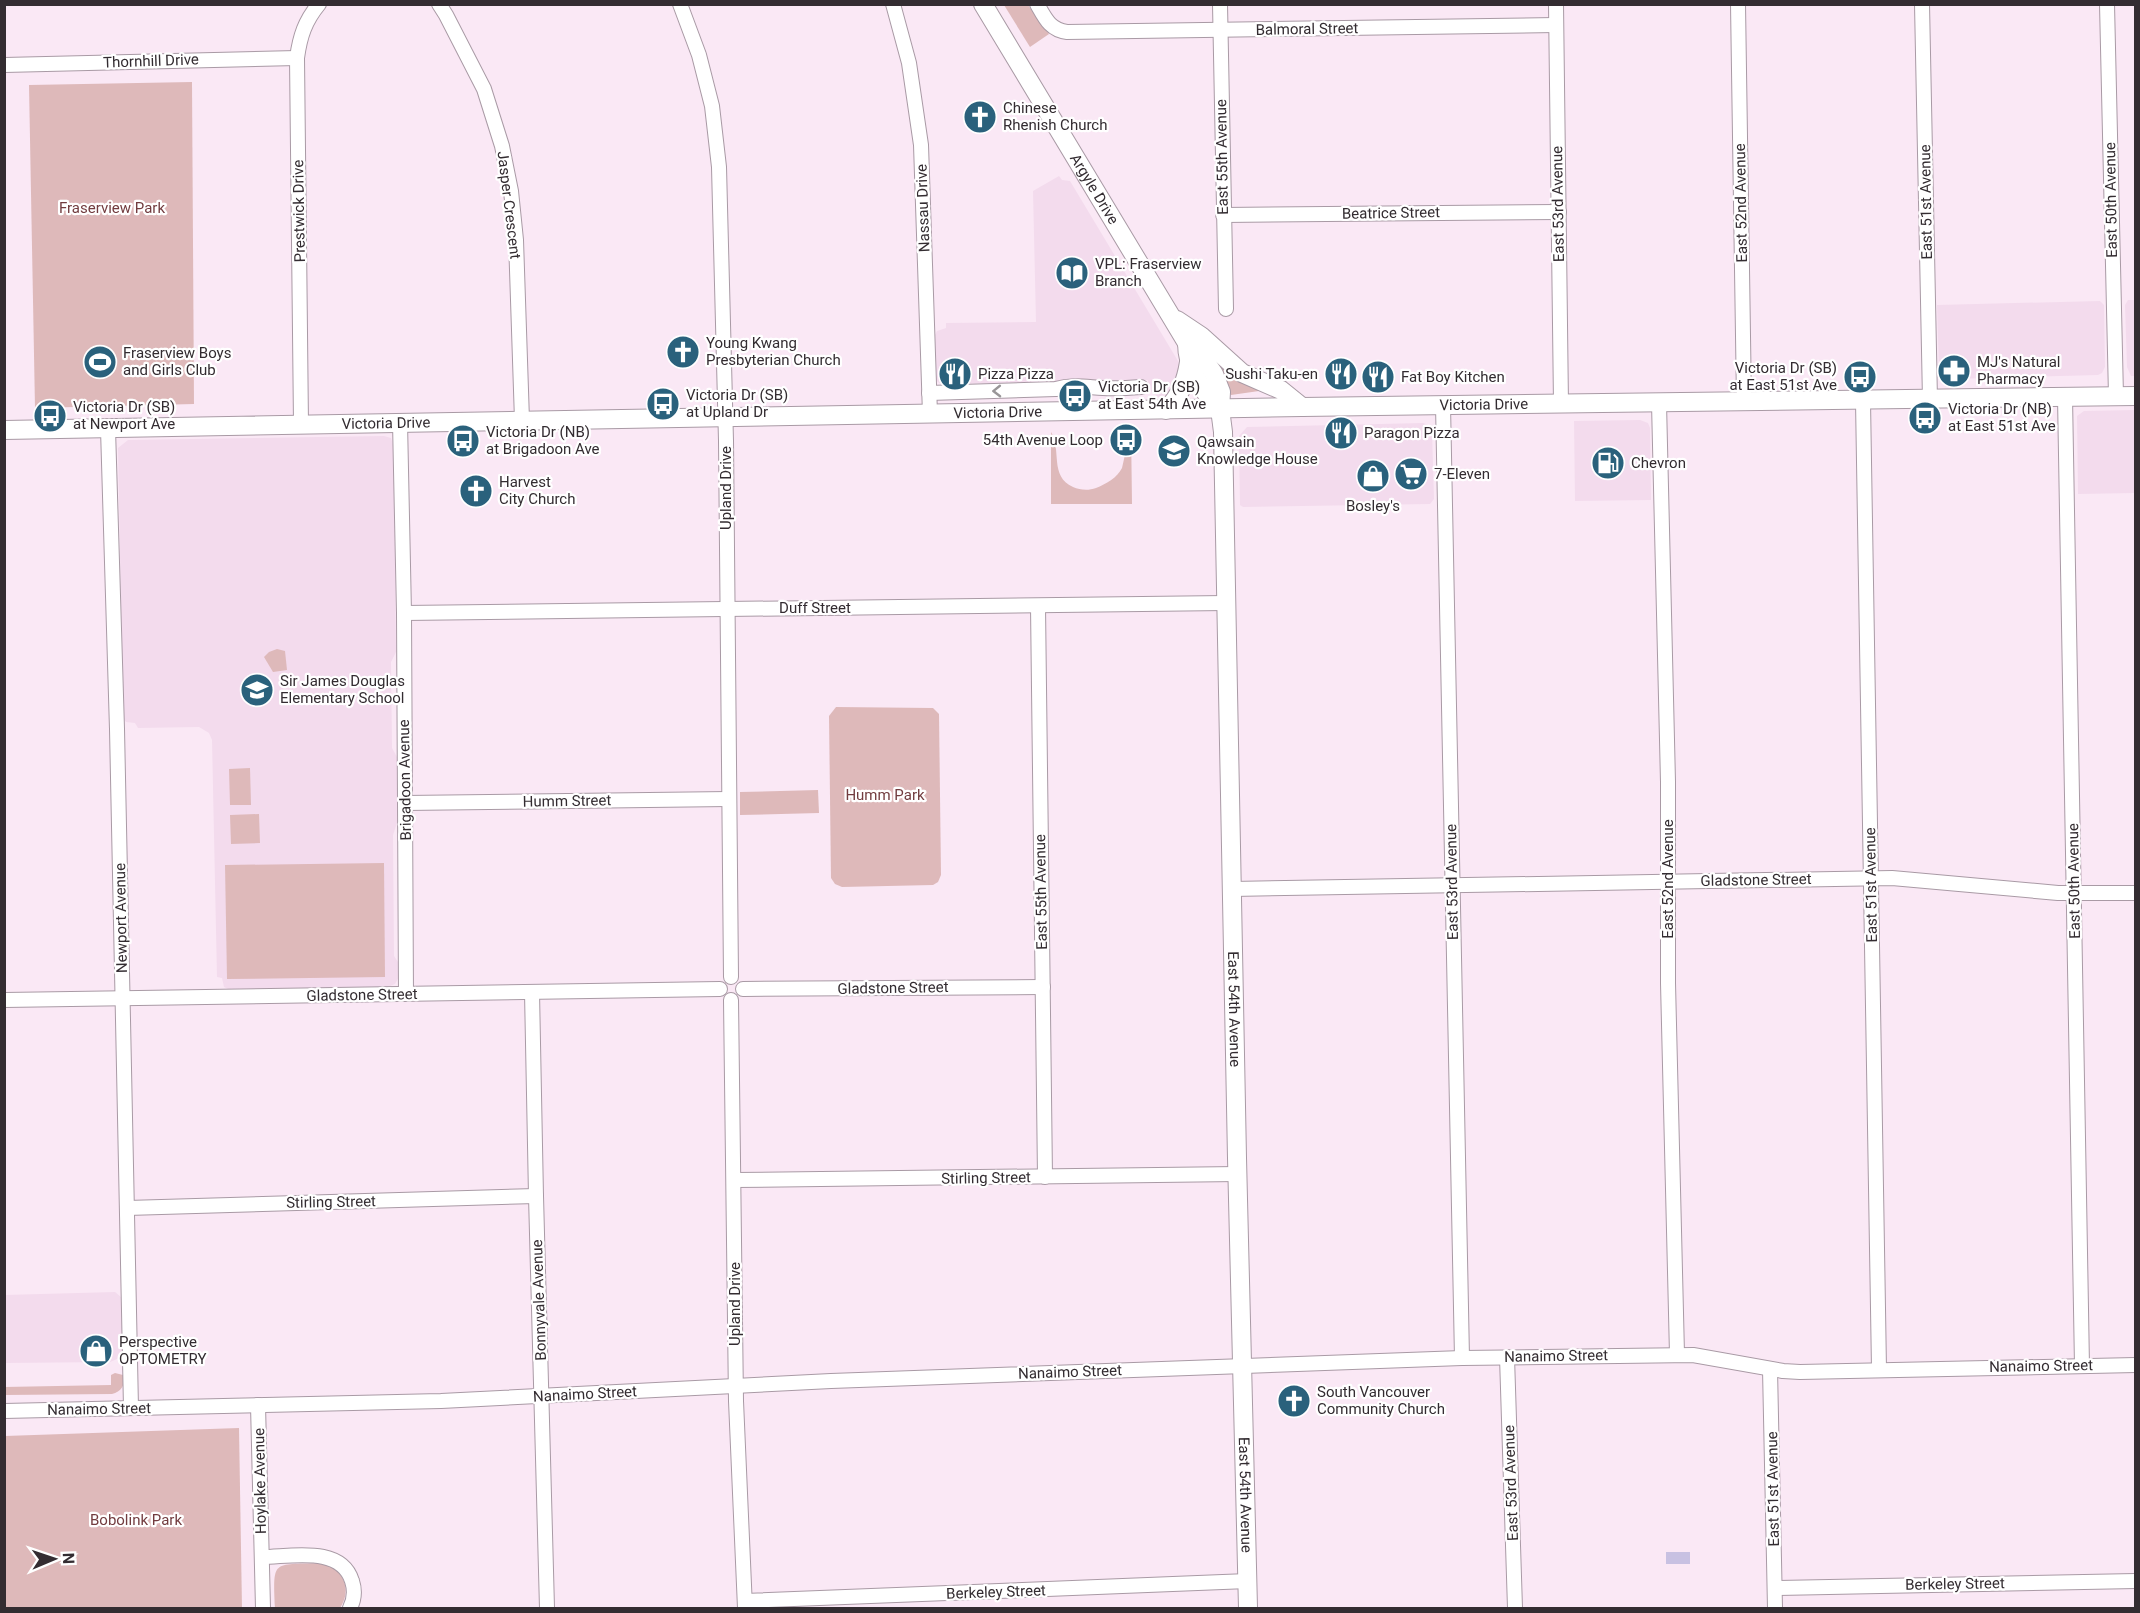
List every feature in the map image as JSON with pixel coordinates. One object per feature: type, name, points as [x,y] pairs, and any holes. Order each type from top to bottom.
[{"type":"street","name":"Prestwick Drive","points":[[301,424],[297,58],[300,36],[309,16],[319,4]]},
{"type":"street","name":"Jasper Crescent","points":[[439,4],[484,89],[502,146],[511,191],[516,240],[522,420]]},
{"type":"street","name":"Upland Drive","points":[[680,4],[699,55],[712,106],[719,167],[726,417],[731,977]]},
{"type":"street","name":"Nassau Drive","points":[[893,4],[909,63],[921,145],[930,414]]},
{"type":"street","name":"Argyle Drive","points":[[983,4],[1174,318],[1187,343],[1187,358],[1205,393],[1220,410]]},
{"type":"street","name":"Balmoral Street","points":[[1037,4],[1049,25],[1058,31],[1556,25]]},
{"type":"street","name":"East 55th Avenue","points":[[1220,4],[1226,309]]},
{"type":"street","name":"East 53rd Avenue","points":[[1556,4],[1562,404]]},
{"type":"street","name":"East 52nd Avenue","points":[[1738,4],[1744,402]]},
{"type":"street","name":"East 51st Avenue","points":[[1922,4],[1930,400]]},
{"type":"street","name":"East 50th Avenue","points":[[2107,4],[2116,396]]},
{"type":"street","name":"Thornhill Drive","points":[[4,65],[297,58]]},
{"type":"street","name":"Beatrice Street","points":[[1223,215],[1559,212]]},
{"type":"street","points":[[1174,318],[1201,336],[1242,373],[1281,390],[1302,407]]},
{"type":"street","name":"Argyle Drive","points":[[1187,343],[1200,352],[1214,374],[1221,392],[1220,410]]},
{"type":"street","points":[[1166,410],[1182,390],[1189,362]]},
{"type":"street","points":[[929,393],[1056,389],[1065,386],[1142,387]]},
{"type":"street","points":[[1056,389],[1057,411]]},
{"type":"street","name":"Victoria Drive","points":[[4,430],[1302,407],[2136,396]]},
{"type":"street","name":"East 50th Avenue","points":[[2065,397],[2082,1366]]},
{"type":"street","name":"East 51st Avenue","points":[[1863,401],[1879,1369]]},
{"type":"street","name":"East 52nd Avenue","points":[[1659,403],[1669,882],[1668,982],[1677,1354]]},
{"type":"street","name":"East 53rd Avenue","points":[[1443,405],[1462,1358]]},
{"type":"street","name":"East 54th Avenue","points":[[1220,410],[1223,432],[1248,1608]]},
{"type":"street","name":"Brigadoon Avenue","points":[[400,422],[404,613],[406,994]]},
{"type":"street","name":"Newport Avenue","points":[[108,429],[131,1408]]},
{"type":"street","name":"Duff Street","points":[[404,613],[1226,603]]},
{"type":"street","name":"East 55th Avenue","points":[[1038,606],[1045,1177]]},
{"type":"street","name":"Humm Street","points":[[405,803],[729,799]]},
{"type":"street","name":"Gladstone Street","points":[[1232,889],[1892,878],[2074,894],[2136,893]]},
{"type":"street","points":[[731,977],[740,981],[743,989],[741,995],[731,1000],[724,998],[720,989],[722,982],[731,977]]},
{"type":"street","name":"Gladstone Street","points":[[743,989],[1043,987]]},
{"type":"street","name":"Gladstone Street","points":[[4,1000],[720,989]]},
{"type":"street","name":"Bonnyvale Avenue","points":[[532,992],[548,1608]]},
{"type":"street","name":"Upland Drive","points":[[731,1000],[736,1385],[745,1605]]},
{"type":"street","name":"Stirling Street","points":[[734,1180],[1238,1174]]},
{"type":"street","name":"Stirling Street","points":[[127,1208],[536,1196]]},
{"type":"street","name":"Nanaimo Street","points":[[4,1411],[441,1401],[736,1385],[1462,1358],[1677,1354],[1800,1372],[2136,1365]]},
{"type":"street","name":"East 53rd Avenue","points":[[1507,1358],[1515,1608]]},
{"type":"street","name":"East 51st Avenue","points":[[1770,1369],[1775,1608]]},
{"type":"street","name":"Hoylake Avenue","points":[[258,1405],[263,1608]]},
{"type":"street","points":[[262,1557],[320,1556],[337,1561],[349,1574],[353,1583],[354,1592],[350,1608]]},
{"type":"street","name":"Berkeley Street","points":[[745,1605],[926,1601],[1248,1581]]},
{"type":"street","name":"Berkeley Street","points":[[1775,1588],[2136,1581]]},
{"type":"shaded area","points":[[1059,176],[1062,180],[1070,181],[1178,361],[1180,370],[1170,393],[1166,395],[1159,397],[1153,394],[1148,386],[1148,380],[941,384],[935,380],[934,337],[937,331],[946,328],[946,323],[1036,322],[1033,191]]},
{"type":"shaded area","points":[[2128,300],[2135,300],[2135,376],[2131,376],[2127,367],[2125,305]]},
{"type":"shaded area","points":[[2100,301],[2104,305],[2105,367],[2098,375],[1954,379],[1943,376],[1939,370],[1937,305]]},
{"type":"shaded area","points":[[2135,410],[2135,493],[2078,494],[2077,416],[2084,411]]},
{"type":"shaded area","points":[[1640,420],[1648,423],[1650,428],[1651,500],[1575,501],[1574,421]]},
{"type":"shaded area","points":[[1423,423],[1431,426],[1432,431],[1434,499],[1430,504],[1243,507],[1240,505],[1239,436],[1247,427]]},
{"type":"shaded area","name":"Sir James Douglas Elementary School","points":[[384,436],[391,438],[394,448],[396,652],[391,662],[392,748],[397,757],[398,820],[393,835],[394,956],[400,965],[399,977],[395,984],[388,987],[228,989],[224,987],[222,978],[217,977],[212,740],[209,733],[199,727],[138,728],[135,723],[126,722],[123,718],[118,448],[128,440]]},
{"type":"shaded area","points":[[115,1292],[122,1298],[123,1346],[122,1354],[117,1359],[110,1362],[5,1363],[4,1295]]},
{"type":"shaded area","points":[[1666,1552],[1690,1552],[1690,1564],[1666,1564]]},
{"type":"green space","points":[[1004,5],[1028,5],[1049,34],[1030,47]]},
{"type":"green space","name":"Fraserview Park","points":[[192,82],[194,404],[35,408],[29,85]]},
{"type":"green space","points":[[1204,347],[1259,389],[1259,391],[1231,395]]},
{"type":"green space","points":[[1131,428],[1132,504],[1051,504],[1051,432],[1061,476],[1073,487],[1087,490],[1107,483],[1120,472]]},
{"type":"green space","points":[[277,649],[285,651],[287,670],[273,672],[264,657]]},
{"type":"green space","name":"Humm Park","points":[[836,707],[933,708],[939,714],[941,875],[938,882],[933,885],[842,887],[835,884],[831,878],[829,716]]},
{"type":"green space","points":[[250,768],[251,805],[230,805],[229,769]]},
{"type":"green space","points":[[818,790],[819,813],[740,815],[740,792]]},
{"type":"green space","points":[[259,814],[260,843],[231,844],[230,815]]},
{"type":"green space","points":[[384,863],[385,977],[227,979],[225,865]]},
{"type":"green space","points":[[115,1373],[123,1375],[124,1382],[118,1392],[112,1394],[5,1395],[4,1387],[111,1385],[111,1375]]},
{"type":"green space","name":"Bobolink Park","points":[[239,1428],[242,1608],[5,1608],[5,1436]]},
{"type":"green space","points":[[320,1563],[335,1569],[344,1580],[346,1594],[340,1608],[275,1608],[274,1581],[279,1568],[292,1564]]},
{"type":"place","name":"Chinese Rhenish Church","points":[[980,117]]},
{"type":"place","name":"VPL: Fraserview Branch","points":[[1072,273]]},
{"type":"place","name":"Young Kwang Presbyterian Church","points":[[683,352]]},
{"type":"place","name":"Fraserview Boys and Girls Club","points":[[100,362]]},
{"type":"place","name":"MJ's Natural Pharmacy","points":[[1954,371]]},
{"type":"place","name":"Pizza Pizza","points":[[955,374]]},
{"type":"place","name":"Sushi Taku-en","points":[[1341,374]]},
{"type":"place","name":"Fat Boy Kitchen","points":[[1378,377]]},
{"type":"place","name":"Victoria Dr (SB) at East 51st Ave","points":[[1860,377]]},
{"type":"place","name":"Victoria Dr (SB) at East 54th Ave","points":[[1075,396]]},
{"type":"place","name":"Victoria Dr (SB) at Upland Dr","points":[[663,404]]},
{"type":"place","name":"Victoria Dr (SB) at Newport Ave","points":[[50,416]]},
{"type":"place","name":"Victoria Dr (NB) at East 51st Ave","points":[[1925,418]]},
{"type":"place","name":"Paragon Pizza","points":[[1341,433]]},
{"type":"place","name":"54th Avenue Loop","points":[[1126,440]]},
{"type":"place","name":"Victoria Dr (NB) at Brigadoon Ave","points":[[463,441]]},
{"type":"place","name":"Qawsain Knowledge House","points":[[1174,451]]},
{"type":"place","name":"Chevron","points":[[1608,463]]},
{"type":"place","name":"7-Eleven","points":[[1411,474]]},
{"type":"place","name":"Bosley's","points":[[1373,476]]},
{"type":"place","name":"Harvest City Church","points":[[476,491]]},
{"type":"place","name":"Sir James Douglas Elementary School","points":[[257,690]]},
{"type":"place","name":"Perspective OPTOMETRY","points":[[96,1351]]},
{"type":"place","name":"South Vancouver Community Church","points":[[1294,1401]]}]
